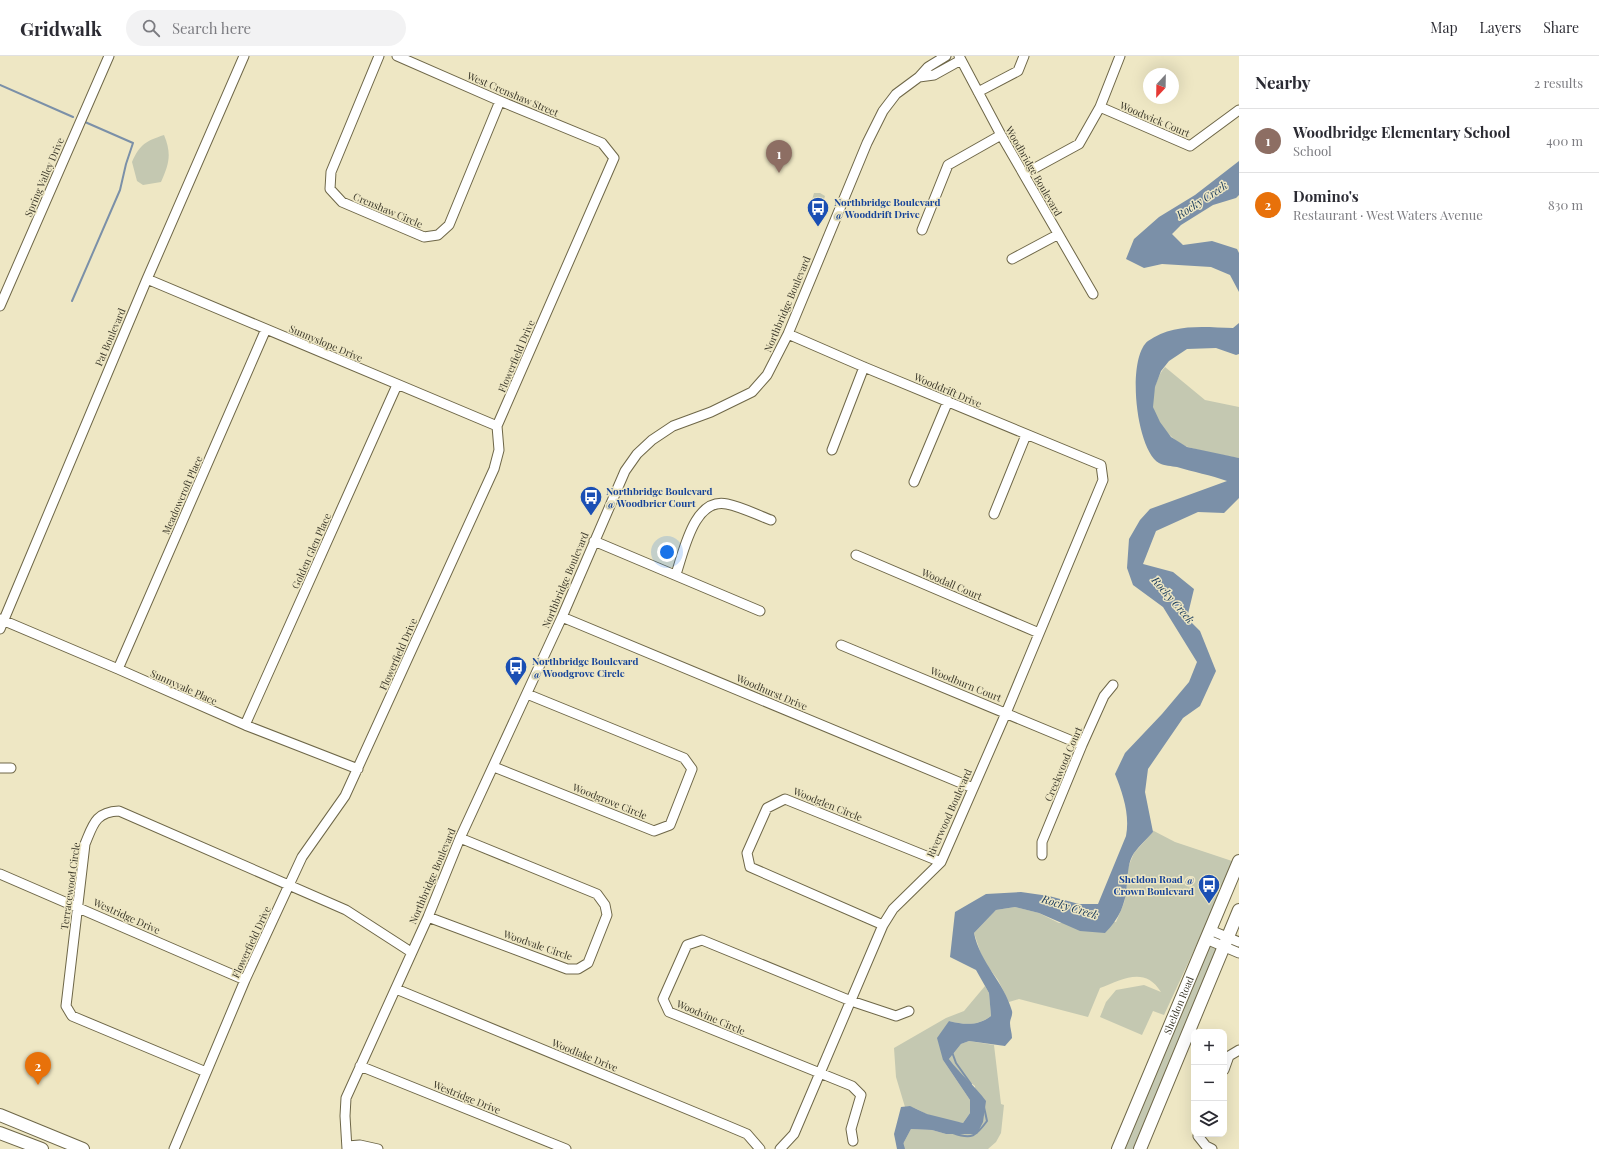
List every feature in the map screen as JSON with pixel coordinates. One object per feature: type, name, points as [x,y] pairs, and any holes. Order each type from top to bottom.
[{"type":"main road","name":"Sheldon Road","points":[[1118,1149],[1239,861]]},
{"type":"main road","name":"Sheldon Road","points":[[1140,1149],[1239,910]]},
{"type":"main road","points":[[0,1116],[83,1149]]},
{"type":"main road","points":[[0,1133],[39,1148],[42,1132]]},
{"type":"street","name":"Spring Valley Drive","points":[[0,306],[109,56]]},
{"type":"street","name":"Pat Boulevard","points":[[1,623],[146,279],[244,56]]},
{"type":"street","name":"Crenshaw Circle","points":[[380,56],[331,172],[330,190],[342,202],[424,237],[438,235],[449,225],[500,101]]},
{"type":"street","name":"West Crenshaw Street","points":[[397,56],[500,101],[602,142],[614,158]]},
{"type":"street","name":"Northbridge Boulevard","points":[[347,1148],[345,1116],[346,1098],[428,917],[460,838],[562,617],[625,471],[637,454],[652,440],[673,426],[711,412],[752,392],[767,376],[788,334],[875,125],[883,111],[896,94],[919,77],[928,67],[946,56]]},
{"type":"street","points":[[978,92],[1018,71],[1024,56]]},
{"type":"street","points":[[1024,174],[1079,144],[1100,107],[1120,56]]},
{"type":"street","name":"Northbridge Boulevard","points":[[919,77],[934,75],[960,58]]},
{"type":"street","name":"Woodbridge Boulevard","points":[[960,58],[1057,235],[1093,294]]},
{"type":"street","name":"Woodwick Court","points":[[1100,107],[1190,146],[1239,110]]},
{"type":"street","points":[[922,230],[948,165],[1001,135]]},
{"type":"street","name":"Flowerfield Drive","points":[[174,1149],[245,980],[302,857],[345,796],[494,469],[499,450],[497,426],[614,158]]},
{"type":"street","points":[[1012,259],[1057,235]]},
{"type":"street","name":"Sunnyslope Drive","points":[[146,279],[497,426]]},
{"type":"street","name":"Meadowcroft Place","points":[[118,669],[266,329]]},
{"type":"street","name":"Wooddrift Drive","points":[[788,334],[1026,435],[1101,465]]},
{"type":"street","points":[[832,450],[864,367]]},
{"type":"street","name":"Golden Glen Place","points":[[245,726],[397,385]]},
{"type":"street","points":[[914,482],[948,401]]},
{"type":"street","points":[[994,514],[1026,435]]},
{"type":"street","name":"Riverwood Boulevard","points":[[780,1149],[794,1134],[883,925],[893,908],[941,862],[1006,713],[1103,480],[1101,465]]},
{"type":"street","points":[[676,574],[693,524],[704,510],[714,504],[727,504],[771,520]]},
{"type":"street","points":[[594,541],[676,574],[760,611]]},
{"type":"street","name":"Woodall Court","points":[[856,554],[1039,633]]},
{"type":"street","name":"Woodhurst Drive","points":[[562,617],[973,788]]},
{"type":"street","name":"Sunnyvale Place","points":[[1,623],[118,669],[245,726],[358,769]]},
{"type":"street","name":"Woodburn Court","points":[[841,645],[1082,744]]},
{"type":"street","name":"Creekwood Court","points":[[1042,855],[1042,842],[1082,744],[1104,696],[1113,685]]},
{"type":"street","name":"Woodgrove Circle","points":[[494,767],[654,831],[670,825],[692,769],[684,758],[527,694]]},
{"type":"street","points":[[0,768],[11,768]]},
{"type":"street","name":"Woodglen Circle","points":[[883,925],[750,867],[747,853],[767,808],[785,799],[941,862]]},
{"type":"street","name":"Terracewood Circle","points":[[206,1072],[72,1016],[66,1006],[85,844],[94,823],[106,812],[119,812],[346,910],[411,952]]},
{"type":"street","name":"Woodvale Circle","points":[[428,917],[567,969],[578,969],[588,963],[607,915],[605,905],[597,894],[460,838]]},
{"type":"street","name":"Westridge Drive","points":[[0,874],[245,980]]},
{"type":"street","points":[[1208,934],[1226,942],[1239,953]]},
{"type":"street","name":"Woodvine Circle","points":[[820,1074],[669,1012],[663,998],[687,944],[702,940],[851,1001]]},
{"type":"street","points":[[1226,942],[1239,942]]},
{"type":"street","name":"Woodlake Drive","points":[[396,989],[747,1134],[760,1149]]},
{"type":"street","points":[[851,1001],[896,1016],[909,1011]]},
{"type":"street","points":[[1226,1065],[1229,1056],[1239,1050]]},
{"type":"street","name":"Westridge Drive","points":[[360,1066],[566,1149]]},
{"type":"street","points":[[820,1074],[852,1086],[860,1095],[851,1129],[853,1141]]},
{"type":"street","points":[[1199,1137],[1206,1146],[1212,1149]]},
{"type":"street","points":[[347,1148],[360,1145],[378,1149]]},
{"type":"green space","points":[[164,135],[169,153],[168,164],[164,176],[161,182],[143,185],[137,181],[132,162],[144,144]]},
{"type":"green space","points":[[814,193],[820,193],[825,196],[821,209],[814,210],[810,207]]},
{"type":"green space","points":[[1165,367],[1205,400],[1239,407],[1239,458],[1207,452],[1182,445],[1161,425],[1153,407],[1153,397],[1159,375]]},
{"type":"green space","points":[[1152,830],[1175,842],[1235,862],[1164,1015],[1153,1011],[1142,1035],[1100,1017],[1106,1002],[1116,990],[1144,985],[1161,992],[1155,984],[1148,979],[1141,977],[1125,978],[1100,988],[1088,1017],[1019,999],[1009,1002],[998,980],[983,960],[974,933],[996,910],[1015,907],[1039,913],[1059,923],[1116,922],[1124,903],[1127,885],[1127,870],[1134,853],[1153,832]]},
{"type":"green space","points":[[1211,944],[1216,948],[1214,957],[1138,1149],[1125,1149],[1202,957]]},
{"type":"green space","points":[[985,986],[989,993],[991,1016],[981,1022],[971,1024],[949,1021],[943,1060],[970,1100],[970,1113],[963,1123],[946,1120],[926,1114],[911,1107],[905,1107],[896,1077],[894,1048],[946,1018],[964,1011]]},
{"type":"green space","points":[[969,1041],[994,1045],[1001,1104],[1004,1105],[1001,1133],[996,1142],[988,1149],[904,1149],[903,1144],[911,1129],[932,1130],[946,1134],[977,1134],[975,1086],[962,1076],[949,1059],[961,1044]]},
{"type":"water","points":[[1239,161],[1239,195],[1236,198],[1213,205],[1181,225],[1172,234],[1183,245],[1212,241],[1237,249],[1239,253],[1239,292],[1230,275],[1211,267],[1162,264],[1144,268],[1126,259],[1134,239],[1159,217],[1195,195]]},
{"type":"water","points":[[1239,323],[1239,354],[1236,355],[1216,348],[1187,349],[1169,361],[1161,371],[1155,387],[1153,407],[1160,422],[1171,437],[1187,447],[1239,458],[1239,498],[1224,513],[1198,512],[1156,531],[1143,564],[1173,572],[1194,589],[1187,618],[1200,631],[1216,671],[1200,706],[1183,718],[1148,769],[1145,792],[1153,832],[1132,856],[1125,898],[1121,911],[1105,933],[1080,931],[1039,913],[1015,907],[996,910],[974,933],[981,954],[1004,991],[1012,1012],[1010,1023],[1012,1038],[1005,1046],[969,1041],[961,1044],[949,1059],[986,1101],[983,1122],[977,1134],[946,1134],[932,1130],[911,1129],[903,1144],[904,1149],[897,1149],[894,1134],[901,1107],[910,1106],[927,1114],[963,1123],[970,1113],[970,1100],[943,1060],[937,1038],[949,1021],[971,1024],[981,1022],[991,1016],[989,993],[976,970],[950,957],[955,912],[986,894],[1021,892],[1049,896],[1079,904],[1098,904],[1126,836],[1126,812],[1123,797],[1115,774],[1125,753],[1162,714],[1189,682],[1197,662],[1163,607],[1133,585],[1127,568],[1129,539],[1140,520],[1150,509],[1227,481],[1161,464],[1151,455],[1144,441],[1137,404],[1137,365],[1141,351],[1148,341],[1158,335],[1168,331],[1189,327],[1233,328]]},
{"type":"waterway","points":[[0,85],[73,117]]},
{"type":"waterway","points":[[72,301],[120,190],[133,143],[85,122]]},
{"type":"waterway","name":"Rocky Creek","points":[[952,1052],[956,1063],[971,1084]]},
{"type":"waterway","name":"Rocky Creek","points":[[953,1133],[969,1136],[980,1130],[987,1121],[984,1107]]},
{"type":"waterway","name":"Rocky Creek","points":[[902,1142],[904,1149]]},
{"type":"place","name":"Woodbridge Elementary School","points":[[779,173]]},
{"type":"place","name":"Northbridge Boulevard @ Wooddrift Drive","points":[[818,228]]},
{"type":"place","name":"Northbridge Boulevard @ Woodbrier Court","points":[[591,516]]},
{"type":"place","name":"Northbridge Boulevard @ Woodgrove Circle","points":[[516,686]]},
{"type":"place","name":"Sheldon Road @ Crown Boulevard","points":[[1209,904]]},
{"type":"place","name":"Domino's","points":[[38,1085]]}]
